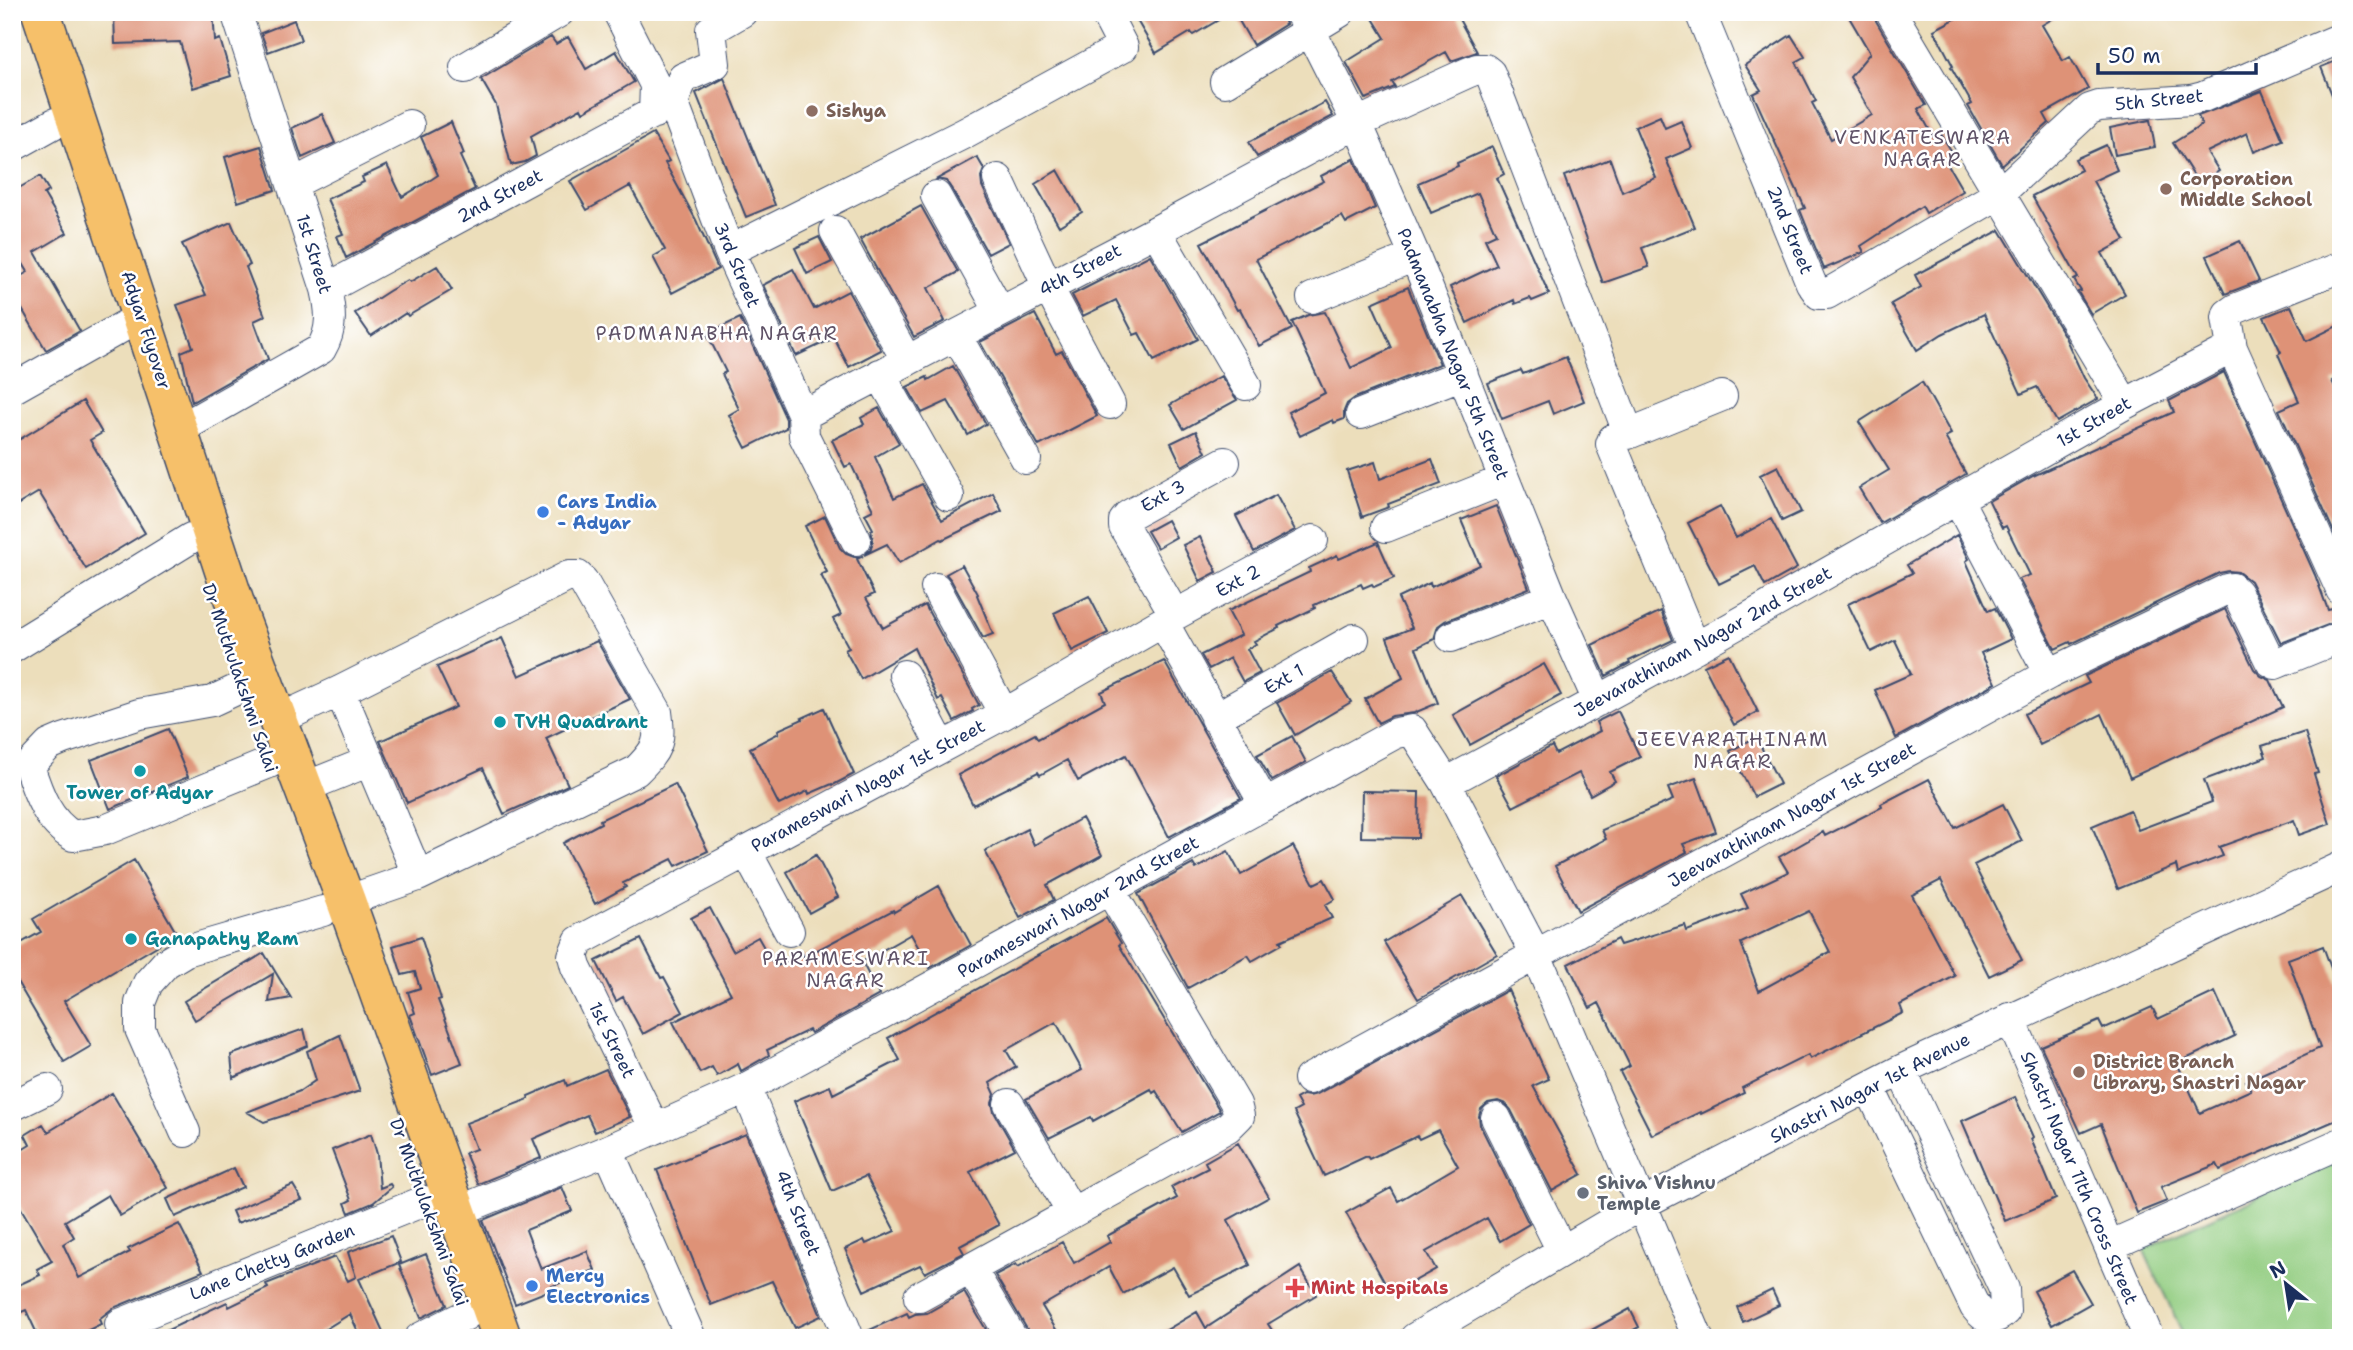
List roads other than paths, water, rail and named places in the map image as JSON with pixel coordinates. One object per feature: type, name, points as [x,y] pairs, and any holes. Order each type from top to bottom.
[{"type":"main road","name":"Dr Muthulakshmi Salai","points":[[21,12],[55,123],[242,687],[269,762],[335,906]]},
{"type":"main road","name":"Adyar Flyover","points":[[41,12],[245,634]]},
{"type":"main road","points":[[68,12],[187,425],[254,621],[245,634]]},
{"type":"main road","name":"Dr Muthulakshmi Salai","points":[[245,634],[303,788],[335,906],[440,1206],[470,1326]]},
{"type":"main road","name":"Dr Muthulakshmi Salai","points":[[440,1206],[502,1338]]},
{"type":"street","name":"1st Street","points":[[187,425],[321,349],[327,340],[330,325],[331,311],[327,289],[236,12]]},
{"type":"street","points":[[465,68],[559,12]]},
{"type":"street","name":"3rd Street","points":[[618,12],[655,85],[803,415],[804,436],[856,540]]},
{"type":"street","points":[[664,108],[683,78],[715,64],[711,30],[742,12]]},
{"type":"street","points":[[729,251],[965,133],[1123,47],[1105,12]]},
{"type":"street","points":[[1225,82],[1304,21],[1340,12]]},
{"type":"street","name":"2nd Street","points":[[1700,12],[1811,283],[1819,294],[1827,294],[1999,194]]},
{"type":"street","points":[[1899,15],[1999,194],[2125,404]]},
{"type":"street","name":"Padmanabha Nagar 5th Street","points":[[1304,21],[1357,123],[1415,256],[1552,598],[1598,701]]},
{"type":"street","name":"5th Street","points":[[1999,194],[2090,109],[2203,97],[2341,38]]},
{"type":"street","name":"4th Street","points":[[803,415],[1357,123],[1477,69],[1485,69],[1490,73],[1628,433]]},
{"type":"street","name":"2nd Street","points":[[327,289],[664,108]]},
{"type":"street","points":[[12,147],[55,123]]},
{"type":"street","points":[[292,184],[409,125]]},
{"type":"street","points":[[998,179],[1048,287],[1110,404]]},
{"type":"street","points":[[936,196],[1000,312]]},
{"type":"street","points":[[835,231],[907,361]]},
{"type":"street","points":[[1156,231],[1246,385]]},
{"type":"street","points":[[1312,298],[1415,256]]},
{"type":"street","points":[[2341,267],[2228,314],[2232,348],[2341,590]]},
{"type":"street","points":[[12,389],[124,326]]},
{"type":"street","points":[[956,335],[1026,459]]},
{"type":"street","name":"1st Street","points":[[1958,500],[2125,404],[2232,348]]},
{"type":"street","points":[[880,374],[949,496]]},
{"type":"street","points":[[1361,414],[1463,374]]},
{"type":"street","points":[[1695,648],[1611,444],[1614,439],[1722,396]]},
{"type":"street","name":"Ext 3","points":[[1169,619],[1124,527],[1124,521],[1129,515],[1225,462]]},
{"type":"street","points":[[1385,527],[1504,480]]},
{"type":"street","points":[[1958,500],[2049,674]]},
{"type":"street","name":"Jeevarathinam Nagar 2nd Street","points":[[1446,783],[1695,648],[1958,500]]},
{"type":"street","points":[[12,648],[191,538]]},
{"type":"street","name":"Ext 2","points":[[1169,619],[1313,540]]},
{"type":"street","points":[[186,1132],[140,1029],[140,1003],[148,983],[166,963],[186,951],[335,906],[418,876],[636,771],[654,754],[660,734],[657,712],[578,576],[562,579],[340,691],[276,720]]},
{"type":"street","points":[[936,588],[1004,714]]},
{"type":"street","name":"Jeevarathinam Nagar 1st Street","points":[[1310,1079],[2049,674],[2232,588],[2237,593],[2270,661],[2275,664],[2341,637]]},
{"type":"street","points":[[1451,637],[1552,598]]},
{"type":"street","points":[[1169,619],[1215,718],[1265,805]]},
{"type":"street","name":"Parameswari Nagar 1st Street","points":[[574,949],[579,941],[592,933],[1004,714],[1169,619]]},
{"type":"street","name":"Ext 1","points":[[1215,718],[1354,639]]},
{"type":"street","points":[[904,675],[942,747]]},
{"type":"street","points":[[242,687],[212,701],[139,714],[49,745],[29,766],[32,777],[52,821],[74,836],[105,830],[269,762]]},
{"type":"street","points":[[340,691],[418,876]]},
{"type":"street","name":"Parameswari Nagar 2nd Street","points":[[440,1206],[608,1150],[746,1088],[1404,731],[1412,730],[1418,736],[1446,783]]},
{"type":"street","points":[[303,788],[370,761]]},
{"type":"street","points":[[1446,783],[1536,955],[1698,1338]]},
{"type":"street","points":[[746,851],[789,931]]},
{"type":"street","name":"Shastri Nagar 1st Avenue","points":[[1415,1338],[1642,1204],[1902,1070],[2341,867]]},
{"type":"street","points":[[919,1297],[1228,1127],[1239,1116],[1237,1104],[1111,890]]},
{"type":"street","name":"1st Street","points":[[574,949],[576,967],[655,1129]]},
{"type":"street","name":"Shastri Nagar 11th Cross Street","points":[[2010,1018],[2149,1338]]},
{"type":"street","points":[[1902,1070],[2004,1289],[2005,1311],[1999,1330]]},
{"type":"street","points":[[1869,1087],[1967,1293],[1982,1316],[1989,1319],[1999,1330]]},
{"type":"street","name":"4th Street","points":[[746,1088],[849,1338]]},
{"type":"street","points":[[12,1106],[47,1089]]},
{"type":"street","points":[[1009,1104],[1072,1213]]},
{"type":"street","points":[[1496,1118],[1562,1251]]},
{"type":"street","points":[[2109,1246],[2341,1143]]},
{"type":"street","points":[[608,1150],[691,1338]]},
{"type":"street","name":"Lane Chetty Garden","points":[[120,1324],[440,1206]]},
{"type":"street","points":[[971,1269],[1012,1338]]},
{"type":"street","points":[[420,1338],[470,1326]]},
{"type":"place","name":"Sishya","points":[[812,111]]},
{"type":"place","name":"Corporation Middle School","points":[[2166,189]]},
{"type":"place","name":"Cars India - Adyar","points":[[543,512]]},
{"type":"place","name":"TVH Quadrant","points":[[500,722]]},
{"type":"place","name":"Tower of Adyar","points":[[140,771]]},
{"type":"place","name":"Ganapathy Ram","points":[[131,939]]},
{"type":"place","name":"District Branch Library, Shastri Nagar","points":[[2079,1072]]},
{"type":"place","name":"Shiva Vishnu Temple","points":[[1583,1193]]},
{"type":"place","name":"Mercy Electronics","points":[[532,1286]]},
{"type":"place","name":"Mint Hospitals","points":[[1295,1288]]},
{"type":"district","name":"VENKATESWARA NAGAR","points":[[1923,148]]},
{"type":"district","name":"PADMANABHA NAGAR","points":[[717,333]]},
{"type":"district","name":"JEEVARATHINAM NAGAR","points":[[1733,750]]},
{"type":"district","name":"PARAMESWARI NAGAR","points":[[846,969]]}]
